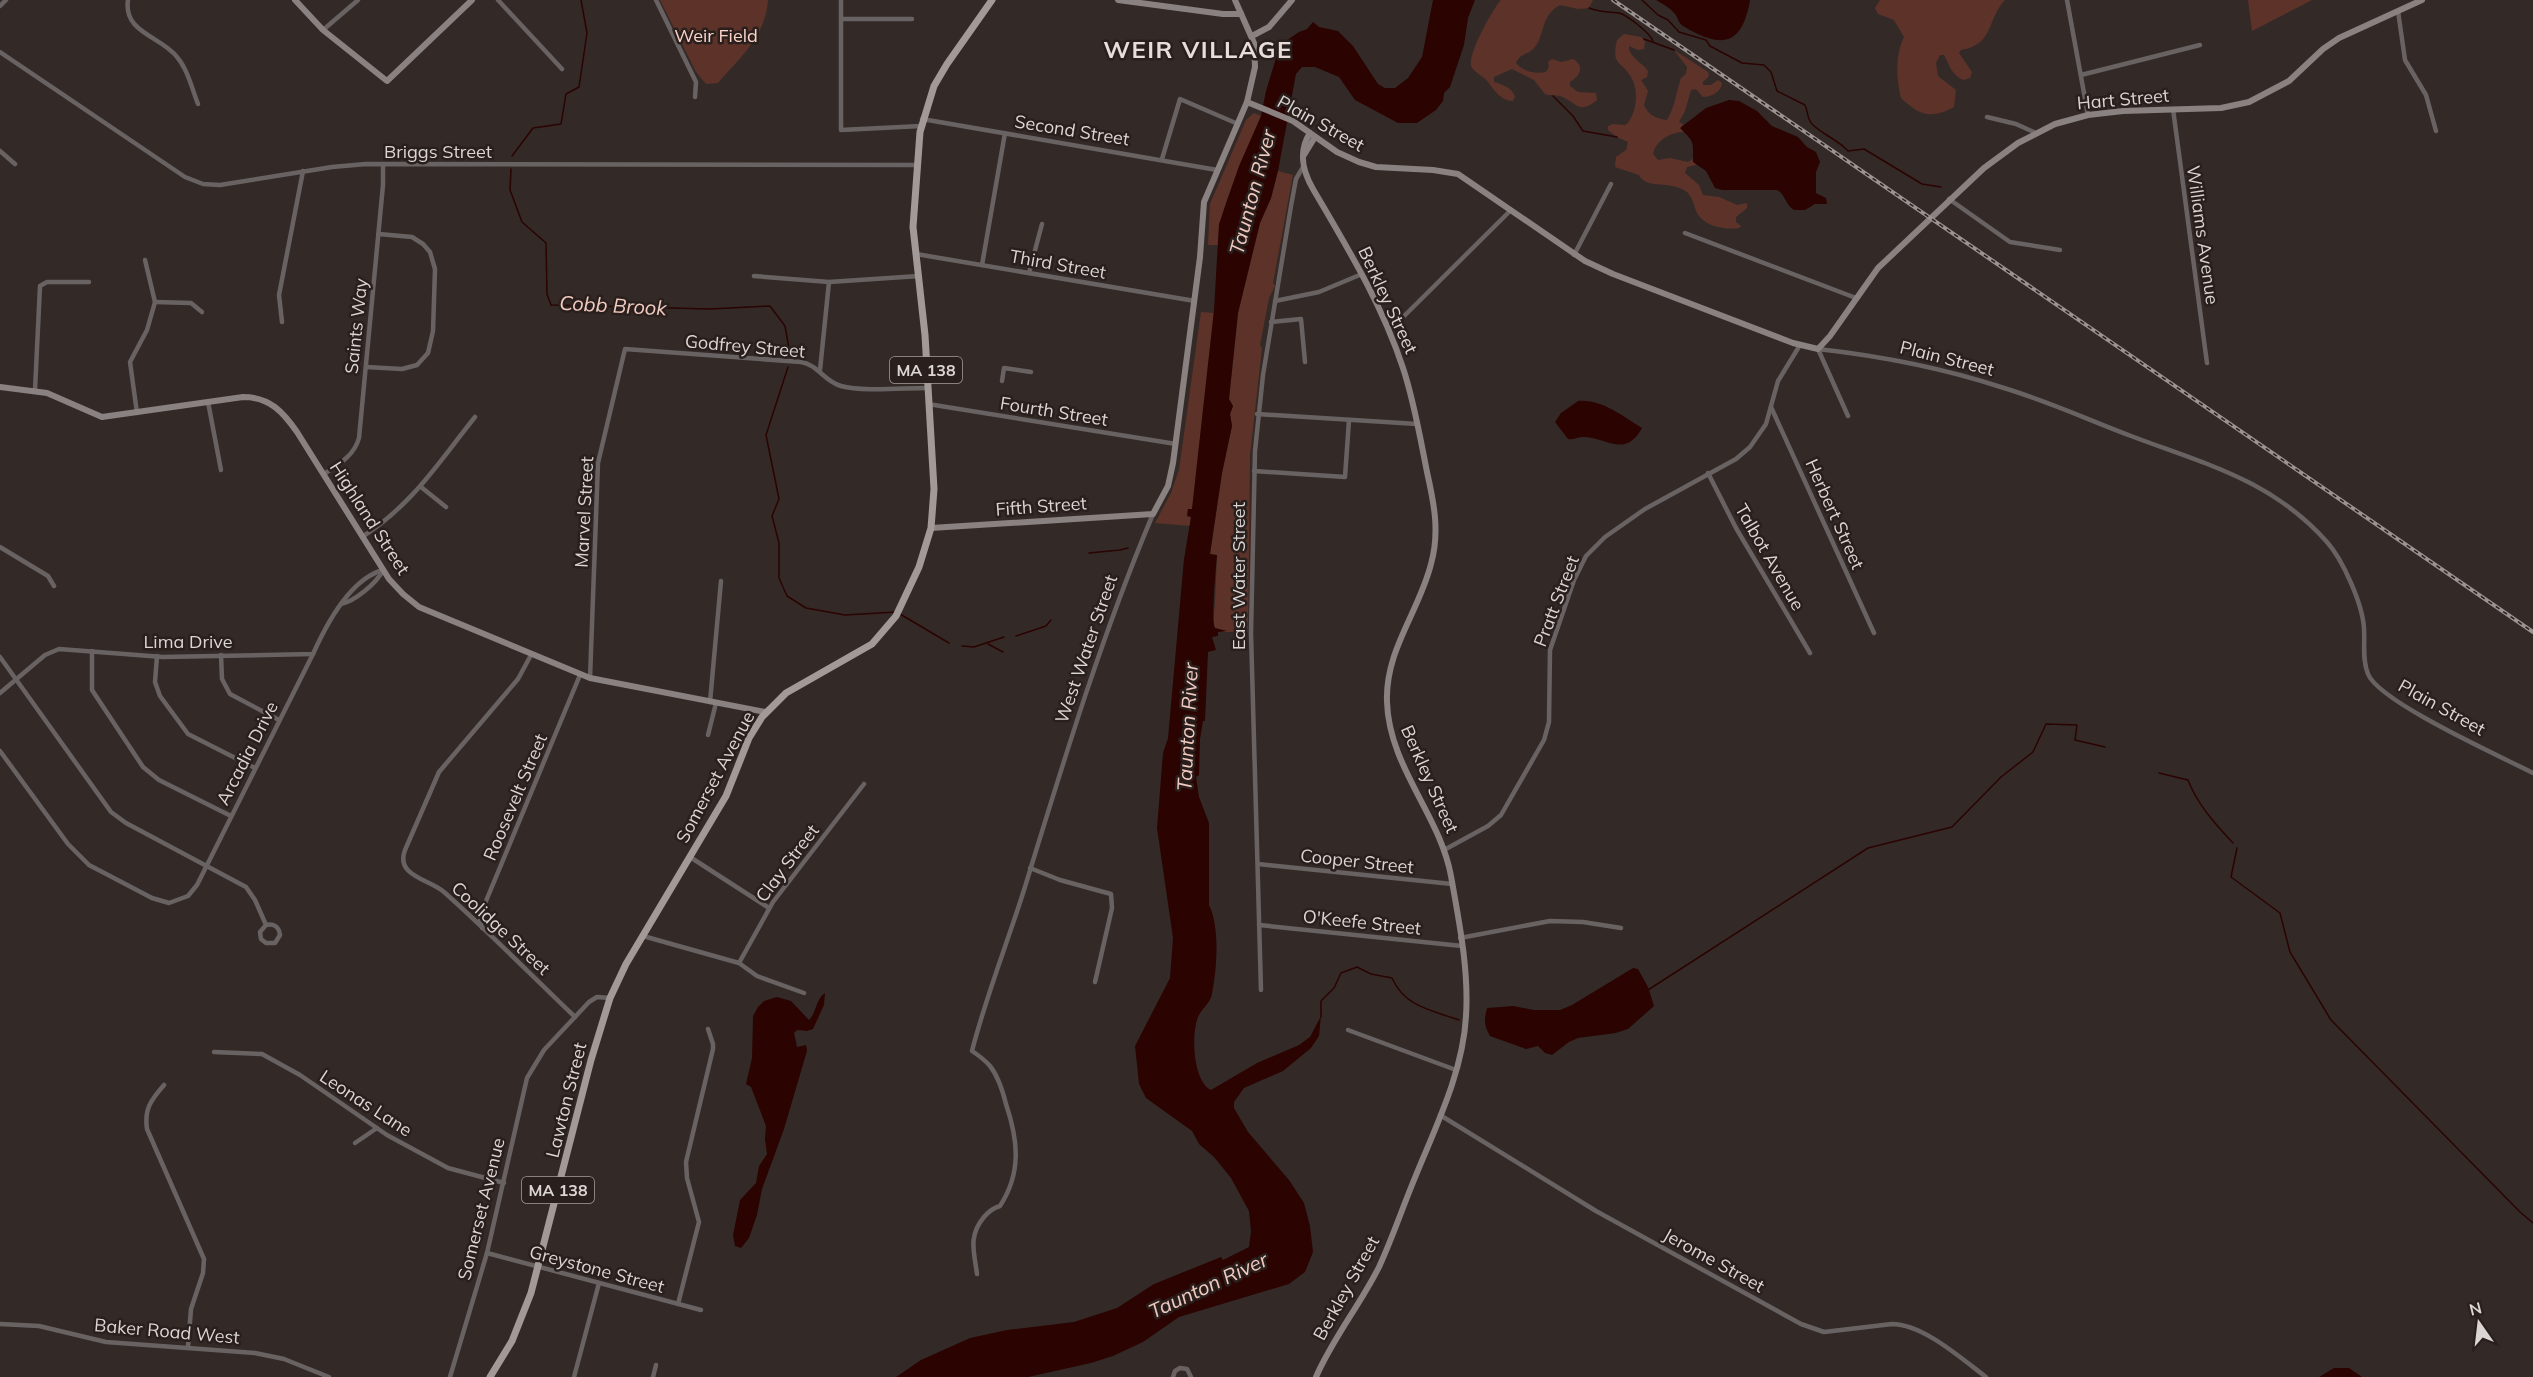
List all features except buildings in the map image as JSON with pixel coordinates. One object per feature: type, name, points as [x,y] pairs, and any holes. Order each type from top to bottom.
[{"type":"main road","points":[[295,0],[323,30],[387,81],[472,0]]},
{"type":"main road","name":"Somerset Avenue","points":[[610,998],[643,936],[726,796],[749,738],[765,712],[791,690],[866,649],[884,632],[898,612],[919,567],[931,528],[934,489],[926,347],[913,215],[922,123],[929,98],[940,75],[992,0]]},
{"type":"main road","points":[[1118,0],[1223,14],[1242,14]]},
{"type":"main road","name":"West Water Street","points":[[1153,514],[1168,486],[1176,444],[1195,301],[1203,206],[1247,102],[1256,64],[1256,49],[1252,36],[1235,0]]},
{"type":"main road","points":[[1252,36],[1269,27],[1292,0]]},
{"type":"main road","name":"Hart Street","points":[[1818,349],[1830,336],[1878,268],[1992,161],[2036,133],[2063,121],[2088,115],[2229,107],[2257,99],[2289,81],[2323,49],[2339,38],[2417,1]]},
{"type":"main road","name":"Plain Street","points":[[1247,102],[1290,120],[1344,156],[1365,164],[1458,174],[1574,255],[1613,274],[1800,345],[1818,349]]},
{"type":"main road","name":"Berkley Street","points":[[1312,135],[1305,140],[1303,167],[1306,178],[1362,274],[1389,331],[1404,372],[1435,512],[1436,536],[1430,570],[1392,658],[1387,705],[1394,743],[1444,850],[1460,938],[1467,1009],[1464,1036],[1456,1070],[1380,1265],[1333,1342],[1316,1377]]},
{"type":"main road","name":"Highland Street","points":[[0,387],[35,390],[59,396],[96,416],[110,417],[250,397],[270,403],[291,423],[383,570],[403,594],[423,609],[580,675],[765,712]]},
{"type":"main road","name":"Fifth Street","points":[[931,528],[1153,514]]},
{"type":"main road","name":"Lawton Street","points":[[490,1377],[522,1319],[538,1267],[591,1060],[610,998]]},
{"type":"street","points":[[0,6],[6,0]]},
{"type":"street","points":[[128,0],[129,15],[136,26],[168,47],[177,57],[198,104]]},
{"type":"street","points":[[323,30],[358,0]]},
{"type":"street","points":[[498,0],[561,69]]},
{"type":"street","points":[[656,0],[696,82],[695,97]]},
{"type":"street","points":[[841,0],[841,19],[912,19]]},
{"type":"street","points":[[2067,0],[2088,115]]},
{"type":"street","points":[[2398,11],[2405,60],[2426,95],[2436,130]]},
{"type":"street","name":"Second Street","points":[[841,19],[842,130],[922,123],[1005,133],[1217,170]]},
{"type":"street","points":[[2081,75],[2200,45]]},
{"type":"street","name":"Briggs Street","points":[[0,52],[191,180],[203,184],[220,185],[345,165],[917,165]]},
{"type":"street","points":[[1162,159],[1180,99],[1238,124]]},
{"type":"street","name":"Williams Avenue","points":[[2173,109],[2207,363]]},
{"type":"street","points":[[1987,117],[2016,124],[2036,133]]},
{"type":"street","points":[[982,265],[1005,133]]},
{"type":"street","points":[[0,151],[15,164]]},
{"type":"street","name":"Saints Way","points":[[324,474],[347,459],[357,444],[379,234],[383,164]]},
{"type":"street","name":"East Water Street","points":[[1261,990],[1251,633],[1254,471],[1257,414],[1271,322],[1296,183],[1303,167]]},
{"type":"street","points":[[282,322],[279,295],[303,171]]},
{"type":"street","points":[[1574,255],[1611,184]]},
{"type":"street","points":[[1949,199],[2010,242],[2060,250]]},
{"type":"street","points":[[1389,331],[1511,210]]},
{"type":"street","points":[[1029,273],[1042,224]]},
{"type":"street","points":[[1685,233],[1856,298]]},
{"type":"street","points":[[366,367],[402,369],[417,365],[431,346],[433,331],[435,269],[430,252],[412,237],[379,234]]},
{"type":"street","name":"Third Street","points":[[916,254],[1195,301]]},
{"type":"street","points":[[137,414],[130,362],[147,330],[155,302],[145,260]]},
{"type":"street","points":[[1275,301],[1319,292],[1362,274]]},
{"type":"street","points":[[754,276],[829,282],[919,276]]},
{"type":"street","points":[[35,390],[40,286],[47,282],[89,282]]},
{"type":"street","points":[[820,370],[829,282]]},
{"type":"street","points":[[155,302],[190,303],[202,312]]},
{"type":"street","points":[[1271,322],[1301,319],[1305,362]]},
{"type":"street","name":"Pratt Street","points":[[1444,850],[1498,818],[1544,740],[1549,717],[1550,650],[1574,580],[1586,556],[1618,527],[1662,498],[1736,459],[1750,447],[1764,429],[1779,378],[1800,345]]},
{"type":"street","name":"Godfrey Street","points":[[625,349],[801,362],[820,370],[829,381],[842,387],[927,388]]},
{"type":"street","name":"Marvel Street","points":[[590,678],[598,463],[625,349]]},
{"type":"street","points":[[1818,349],[1848,417]]},
{"type":"street","name":"Plain Street","points":[[1818,349],[1894,359],[2003,387],[2204,461],[2275,496],[2320,534],[2337,557],[2361,612],[2367,672],[2375,684],[2410,709],[2533,773]]},
{"type":"street","points":[[1002,381],[1005,368],[1031,372]]},
{"type":"street","points":[[208,402],[221,471]]},
{"type":"street","name":"Fourth Street","points":[[928,404],[1176,444]]},
{"type":"street","name":"Herbert Street","points":[[1771,407],[1874,633]]},
{"type":"street","points":[[1257,414],[1417,424]]},
{"type":"street","points":[[362,537],[400,509],[421,488],[475,417]]},
{"type":"street","points":[[1254,471],[1345,477],[1349,420]]},
{"type":"street","name":"Talbot Avenue","points":[[1708,473],[1736,528],[1810,653]]},
{"type":"street","points":[[421,488],[446,507]]},
{"type":"street","name":"West Water Street","points":[[977,1274],[973,1240],[975,1228],[993,1208],[1000,1206],[1005,1197],[1014,1174],[1017,1152],[1013,1126],[1002,1089],[990,1066],[972,1051],[982,1011],[1094,668],[1153,514]]},
{"type":"street","points":[[0,547],[48,576],[54,586]]},
{"type":"street","points":[[313,654],[329,620],[341,604],[348,603],[380,577],[383,570]]},
{"type":"street","points":[[708,735],[713,702],[722,581]]},
{"type":"street","name":"Lima Drive","points":[[0,693],[54,650],[157,657],[313,654]]},
{"type":"street","points":[[92,651],[92,690],[143,767],[159,780],[231,816]]},
{"type":"street","name":"Arcadia Drive","points":[[0,751],[68,844],[89,865],[152,898],[169,903],[181,900],[191,893],[207,865],[313,654]]},
{"type":"street","points":[[221,655],[222,679],[227,692],[236,699],[279,720]]},
{"type":"street","name":"Coolidge Street","points":[[531,655],[518,679],[439,772],[403,855],[404,865],[406,870],[441,890],[575,1017]]},
{"type":"street","points":[[0,657],[111,812],[126,823],[246,887],[255,900],[266,925]]},
{"type":"street","points":[[157,657],[155,681],[159,696],[188,734],[255,768]]},
{"type":"street","name":"Roosevelt Street","points":[[484,930],[480,921],[481,913],[580,675]]},
{"type":"street","name":"Clay Street","points":[[739,963],[769,908],[864,784]]},
{"type":"street","points":[[690,857],[769,908]]},
{"type":"street","name":"Cooper Street","points":[[1258,864],[1452,884]]},
{"type":"street","points":[[1030,868],[1060,880],[1111,894],[1112,908],[1095,982]]},
{"type":"street","points":[[1460,938],[1550,921],[1583,922],[1621,928]]},
{"type":"street","points":[[273,924],[280,931],[280,938],[275,943],[266,943],[261,939],[260,932],[266,925],[273,924]]},
{"type":"street","name":"O'Keefe Street","points":[[1259,925],[1461,946]]},
{"type":"street","points":[[643,936],[739,963],[757,976],[804,993]]},
{"type":"street","name":"Somerset Avenue","points":[[450,1377],[486,1253],[527,1078],[541,1054],[592,999],[610,998]]},
{"type":"street","points":[[678,1304],[699,1222],[687,1178],[686,1162],[713,1049],[708,1029]]},
{"type":"street","points":[[1348,1030],[1456,1070]]},
{"type":"street","name":"Leonas Lane","points":[[214,1052],[262,1054],[300,1075],[377,1128],[448,1168],[504,1183]]},
{"type":"street","points":[[164,1085],[149,1102],[147,1130],[204,1259],[203,1273],[191,1309],[188,1347]]},
{"type":"street","name":"Jerome Street","points":[[1440,1115],[1626,1228],[1810,1328],[1829,1332],[1892,1324],[1903,1325],[1935,1341],[1986,1377]]},
{"type":"street","points":[[355,1143],[377,1128]]},
{"type":"street","name":"Greystone Street","points":[[486,1253],[701,1310]]},
{"type":"street","points":[[574,1377],[599,1283]]},
{"type":"street","name":"Baker Road West","points":[[0,1324],[39,1326],[106,1342],[188,1347],[274,1356],[329,1377]]},
{"type":"street","points":[[653,1377],[656,1365]]},
{"type":"street","points":[[1173,1377],[1175,1371],[1182,1368],[1187,1369],[1191,1377]]},
{"type":"green space","name":"Weir Field","points":[[660,0],[768,0],[766,13],[757,35],[743,55],[718,83],[706,84],[696,72]]},
{"type":"green space","points":[[1501,0],[1593,0],[1589,8],[1578,9],[1560,5],[1554,9],[1546,20],[1537,43],[1516,63],[1526,70],[1542,73],[1546,72],[1549,67],[1548,62],[1552,59],[1561,62],[1573,59],[1579,65],[1580,71],[1570,82],[1570,86],[1578,92],[1596,93],[1597,100],[1585,107],[1577,106],[1560,96],[1545,94],[1534,80],[1512,69],[1494,77],[1494,82],[1511,90],[1515,96],[1513,101],[1509,101],[1499,95],[1474,70],[1471,59],[1477,41]]},
{"type":"green space","points":[[1880,0],[2005,0],[1985,37],[1959,53],[1972,72],[1970,78],[1963,80],[1956,75],[1944,55],[1940,55],[1936,63],[1938,76],[1956,90],[1954,107],[1939,113],[1926,114],[1914,109],[1901,98],[1897,67],[1904,37],[1894,20],[1878,14],[1875,8]]},
{"type":"green space","points":[[2248,0],[2312,0],[2252,31]]},
{"type":"green space","points":[[1624,34],[1641,37],[1645,42],[1644,49],[1638,50],[1629,46],[1629,50],[1648,71],[1647,77],[1641,80],[1648,91],[1644,105],[1650,114],[1656,117],[1667,120],[1674,105],[1681,78],[1686,74],[1687,67],[1674,50],[1708,72],[1709,76],[1703,85],[1711,85],[1718,80],[1722,83],[1718,91],[1709,96],[1703,97],[1696,89],[1691,90],[1679,122],[1683,124],[1681,129],[1684,132],[1674,133],[1665,138],[1657,145],[1653,154],[1658,160],[1670,158],[1688,162],[1693,159],[1696,165],[1687,167],[1685,173],[1699,185],[1703,195],[1719,197],[1737,205],[1747,203],[1747,208],[1736,217],[1736,222],[1741,226],[1739,228],[1729,229],[1707,223],[1699,216],[1689,194],[1682,189],[1646,182],[1639,175],[1615,167],[1616,157],[1626,150],[1628,142],[1608,130],[1608,126],[1628,123],[1636,100],[1634,82],[1618,62],[1615,54],[1617,40]]},
{"type":"green space","points":[[1254,113],[1261,116],[1223,211],[1218,245],[1208,245],[1210,204],[1246,120]]},
{"type":"green space","points":[[1278,171],[1293,175],[1273,283],[1275,286],[1269,298],[1260,345],[1262,348],[1250,455],[1248,632],[1218,632],[1225,631],[1215,628],[1212,622],[1217,556],[1210,554],[1222,473],[1232,426],[1230,414],[1233,406],[1229,399],[1238,313],[1260,223],[1271,198]]},
{"type":"green space","points":[[1201,312],[1214,313],[1192,510],[1188,509],[1187,516],[1191,517],[1190,526],[1155,523],[1171,493],[1179,470]]},
{"type":"water","name":"Taunton River","points":[[1433,0],[1475,0],[1468,18],[1464,45],[1450,87],[1444,93],[1443,101],[1436,110],[1417,123],[1398,123],[1355,100],[1339,77],[1315,67],[1302,67],[1296,74],[1278,171],[1271,198],[1260,223],[1238,313],[1229,399],[1233,406],[1230,414],[1232,426],[1222,473],[1210,554],[1217,555],[1213,616],[1215,628],[1227,631],[1218,632],[1218,636],[1212,637],[1216,650],[1208,652],[1205,721],[1203,721],[1200,739],[1199,775],[1196,777],[1199,797],[1209,823],[1209,905],[1215,924],[1216,948],[1212,994],[1199,1014],[1196,1025],[1195,1057],[1200,1078],[1211,1090],[1257,1063],[1299,1045],[1310,1037],[1321,1016],[1319,1036],[1311,1048],[1283,1071],[1244,1088],[1234,1102],[1234,1108],[1248,1132],[1289,1180],[1304,1203],[1313,1252],[1305,1272],[1289,1284],[1179,1317],[1143,1342],[1091,1363],[1028,1377],[896,1377],[921,1360],[970,1338],[1007,1330],[1074,1322],[1117,1308],[1154,1284],[1221,1257],[1223,1260],[1249,1247],[1251,1231],[1249,1211],[1231,1178],[1214,1157],[1199,1144],[1192,1131],[1146,1098],[1139,1084],[1135,1046],[1170,978],[1173,938],[1157,828],[1163,753],[1168,738],[1184,559],[1191,517],[1187,516],[1188,509],[1192,509],[1214,310],[1219,224],[1239,166],[1261,116],[1280,45],[1307,29],[1313,22],[1319,27],[1338,31],[1353,46],[1378,84],[1385,88],[1395,88],[1408,78],[1422,57]]},
{"type":"water","points":[[1656,0],[1750,0],[1746,16],[1735,35],[1718,40],[1708,38],[1683,26],[1673,12]]},
{"type":"water","points":[[1729,100],[1739,101],[1757,111],[1772,126],[1798,137],[1807,147],[1816,152],[1820,162],[1816,172],[1816,193],[1826,198],[1827,204],[1815,204],[1805,210],[1794,210],[1777,190],[1715,188],[1706,171],[1693,162],[1692,143],[1680,128],[1706,108]]},
{"type":"water","points":[[1578,401],[1604,406],[1642,428],[1636,437],[1622,444],[1583,437],[1568,439],[1555,422],[1561,413]]},
{"type":"water","points":[[1633,968],[1638,969],[1648,987],[1654,1006],[1628,1029],[1616,1033],[1578,1038],[1552,1055],[1545,1053],[1538,1046],[1526,1049],[1490,1036],[1485,1019],[1487,1008],[1513,1006],[1534,1010],[1560,1010]]},
{"type":"water","points":[[825,993],[824,1005],[813,1029],[797,1030],[794,1033],[797,1047],[806,1045],[807,1051],[784,1129],[762,1189],[757,1215],[749,1238],[741,1248],[735,1246],[733,1235],[740,1200],[756,1183],[759,1166],[767,1154],[766,1126],[751,1087],[746,1084],[752,1058],[753,1016],[764,1001],[777,997],[791,1001],[809,1020],[819,999]]},
{"type":"water","points":[[2334,1368],[2349,1368],[2362,1377],[2319,1377]]},
{"type":"waterway","name":"Cobb Brook","points":[[512,156],[533,128],[561,124],[566,94],[579,87],[587,33],[581,0]]},
{"type":"waterway","points":[[1642,0],[1658,15],[1668,20],[1679,32],[1706,40],[1710,46],[1742,63],[1764,65],[1771,72],[1777,91],[1805,105],[1812,124],[1848,151],[1864,149],[1922,184],[1941,187]]},
{"type":"waterway","points":[[1589,8],[1623,14],[1643,29],[1653,41]]},
{"type":"waterway","points":[[1644,39],[1674,50]]},
{"type":"waterway","points":[[1553,96],[1573,116],[1583,131],[1617,137]]},
{"type":"waterway","name":"Cobb Brook","points":[[511,169],[510,190],[522,222],[546,243],[547,294],[551,305],[710,309],[770,306],[785,326],[790,354]]},
{"type":"waterway","name":"Cobb Brook","points":[[788,367],[766,435],[779,499],[772,516],[779,543],[779,578],[787,596],[806,608],[845,615],[896,612]]},
{"type":"waterway","name":"Cobb Brook","points":[[1089,553],[1128,548]]},
{"type":"waterway","name":"Cobb Brook","points":[[900,614],[949,643]]},
{"type":"waterway","name":"Cobb Brook","points":[[1016,636],[1046,626],[1051,620]]},
{"type":"waterway","name":"Cobb Brook","points":[[962,646],[974,647],[1004,637]]},
{"type":"waterway","points":[[988,644],[1003,652]]},
{"type":"waterway","points":[[1648,990],[1868,848],[1952,827],[2001,777],[2033,752],[2046,724],[2077,725],[2075,740],[2105,747]]},
{"type":"waterway","points":[[2159,773],[2188,780],[2202,806],[2233,843]]},
{"type":"waterway","points":[[2237,848],[2231,877],[2280,913],[2290,952],[2331,1020],[2533,1223]]},
{"type":"waterway","points":[[1321,1017],[1321,1001],[1334,988],[1341,973],[1357,967],[1371,974],[1392,978],[1397,988],[1412,1001],[1429,1010],[1459,1020]]},
{"type":"railway","points":[[1613,0],[2533,632]]},
{"type":"district","name":"WEIR VILLAGE","points":[[1198,49]]}]
